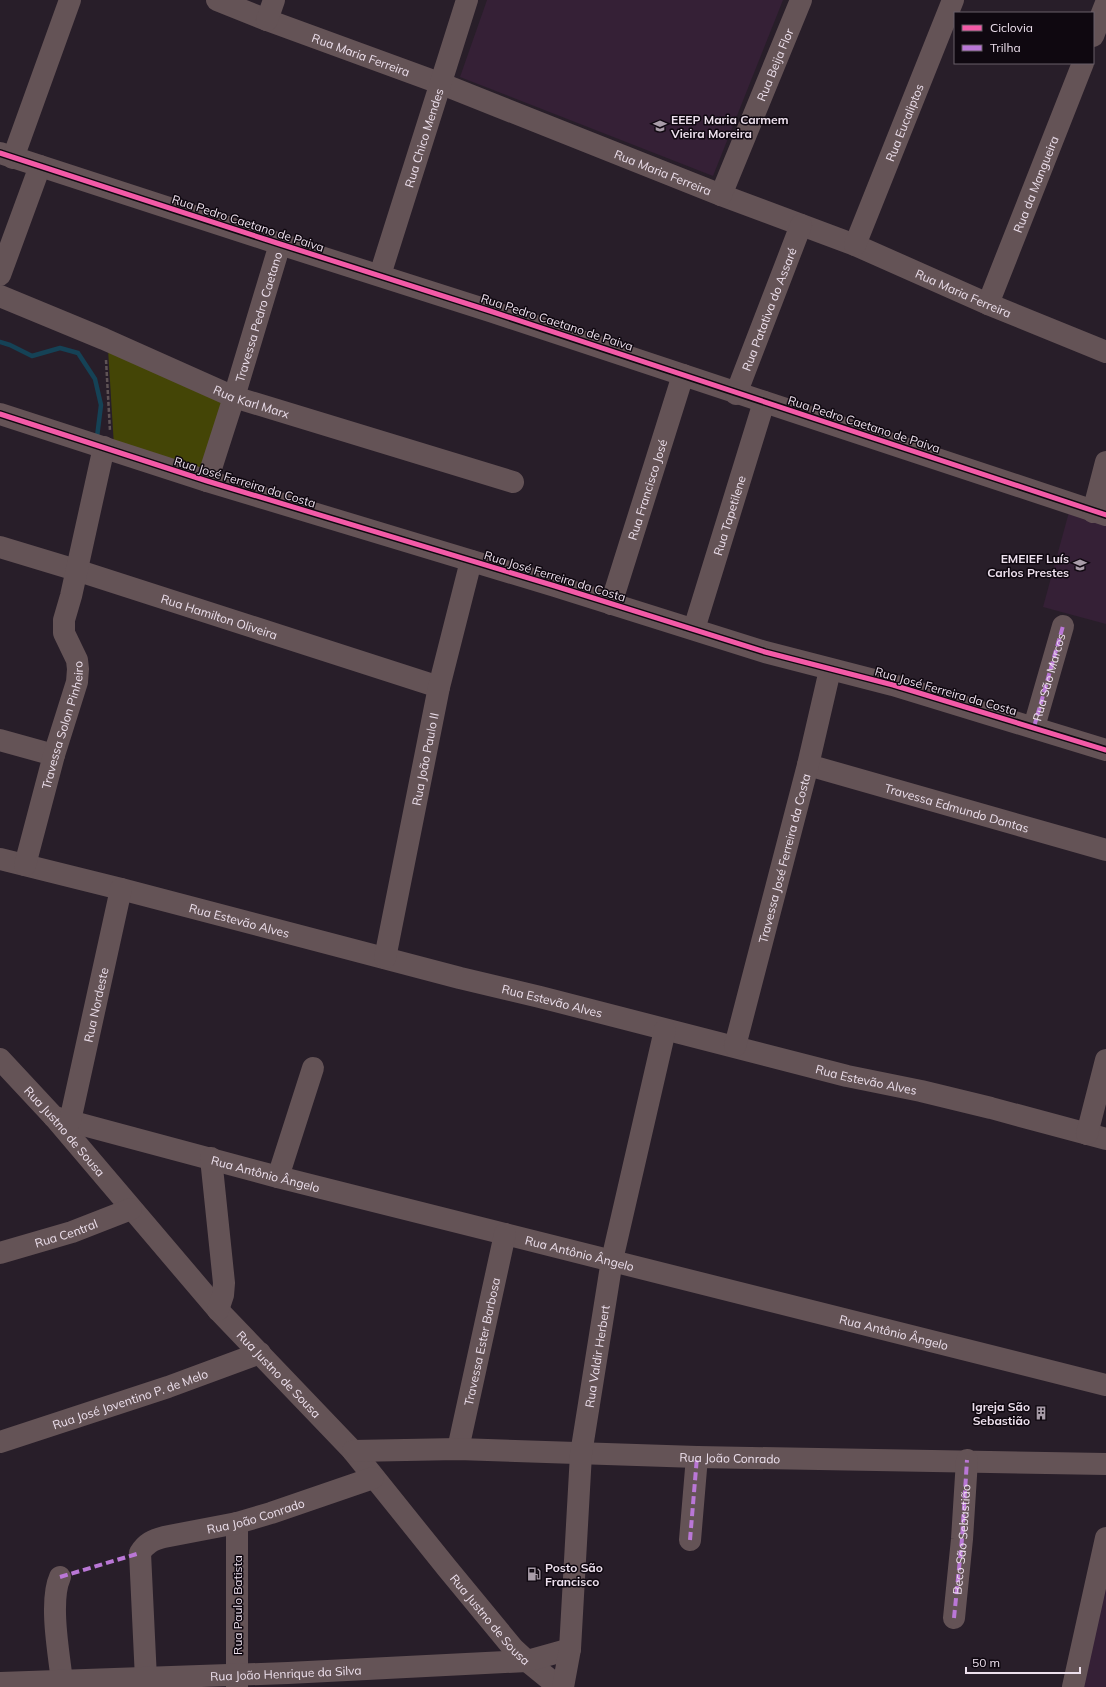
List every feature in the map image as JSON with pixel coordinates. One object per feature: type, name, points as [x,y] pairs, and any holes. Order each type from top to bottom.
[{"type":"street","points":[[7,155],[70,0]]},
{"type":"street","name":"Rua Maria Ferreira","points":[[217,0],[267,20],[442,84],[720,195],[856,245],[988,304],[1106,352]]},
{"type":"street","points":[[267,20],[274,0]]},
{"type":"street","name":"Rua Chico Mendes","points":[[380,275],[442,84],[467,0]]},
{"type":"street","name":"Rua Beija Flor","points":[[720,195],[801,0]]},
{"type":"street","name":"Rua Eucaliptos","points":[[856,245],[954,0]]},
{"type":"street","points":[[1094,33],[1106,3]]},
{"type":"street","name":"Rua da Mangueira","points":[[988,304],[1083,64]]},
{"type":"street","name":"Rua Pedro Caetano de Paiva","points":[[7,155],[380,275],[683,375],[736,394],[1100,513]]},
{"type":"street","points":[[0,275],[40,166]]},
{"type":"street","name":"Rua Patativa do Assaré","points":[[736,394],[802,225]]},
{"type":"street","name":"Travessa Pedro Caetano","points":[[207,481],[280,244]]},
{"type":"street","name":"Rua Karl Marx","points":[[0,296],[104,339],[234,397],[513,482]]},
{"type":"street","name":"Rua Francisco José","points":[[611,604],[683,375]]},
{"type":"street","name":"Rua Tapetilene","points":[[694,630],[764,402]]},
{"type":"street","name":"Rua José Ferreira da Costa","points":[[0,414],[207,481],[555,586],[765,652],[830,670],[893,685],[1106,750]]},
{"type":"street","name":"Travessa Solon Pinheiro","points":[[25,864],[54,755],[77,682],[77,660],[64,632],[64,620],[107,448]]},
{"type":"street","points":[[1100,513],[1106,462]]},
{"type":"street","name":"Rua Hamilton Oliveira","points":[[0,547],[439,687]]},
{"type":"street","name":"Rua João Paulo II","points":[[385,958],[439,687],[471,561]]},
{"type":"street","name":"Rua São Marcos","points":[[1034,727],[1063,626]]},
{"type":"street","name":"Travessa José Ferreira da Costa","points":[[735,1046],[808,765],[830,670]]},
{"type":"street","points":[[0,740],[54,755]]},
{"type":"street","name":"Travessa Edmundo Dantas","points":[[808,765],[1106,850]]},
{"type":"street","name":"Rua Estevão Alves","points":[[0,859],[25,864],[188,908],[665,1030],[735,1046],[847,1076],[956,1100],[1097,1136]]},
{"type":"street","name":"Rua Nordeste","points":[[62,1119],[121,889]]},
{"type":"street","name":"Rua Valdir Herbert","points":[[562,1687],[570,1648],[580,1454],[612,1260],[665,1030]]},
{"type":"street","name":"Rua Justno de Sousa","points":[[0,1059],[62,1119],[131,1209],[218,1310],[353,1451],[373,1478],[502,1635],[527,1661],[559,1687]]},
{"type":"street","points":[[1097,1136],[1106,1060]]},
{"type":"street","points":[[278,1177],[313,1068]]},
{"type":"street","name":"Rua Antônio Ângelo","points":[[62,1119],[278,1177],[1106,1385]]},
{"type":"street","points":[[211,1158],[224,1283],[223,1295],[218,1310]]},
{"type":"street","name":"Rua Central","points":[[0,1253],[72,1232],[131,1209]]},
{"type":"street","name":"Travessa Ester Barbosa","points":[[458,1449],[505,1234]]},
{"type":"street","name":"Rua José Joventino P. de Melo","points":[[0,1442],[168,1387],[260,1353]]},
{"type":"street","name":"Rua João Conrado","points":[[353,1451],[458,1449],[697,1458],[967,1460],[1106,1464]]},
{"type":"street","points":[[690,1540],[697,1458]]},
{"type":"street","name":"Beco São Sebastião","points":[[954,1618],[962,1539],[967,1460]]},
{"type":"street","name":"Rua João Conrado","points":[[146,1678],[140,1553],[144,1547],[152,1540],[237,1523],[373,1478]]},
{"type":"street","name":"Rua Paulo Batista","points":[[237,1523],[237,1681]]},
{"type":"street","points":[[1073,1687],[1106,1538]]},
{"type":"street","points":[[60,1577],[56,1588],[56,1634],[62,1681]]},
{"type":"street","name":"Rua João Henrique da Silva","points":[[0,1682],[146,1678],[237,1681],[527,1661],[570,1648]]},
{"type":"path","points":[[104,339],[107,448]]},
{"type":"shaded area","name":"EEEP Maria Carmem Vieira Moreira","points":[[487,0],[783,0],[713,176],[460,77]]},
{"type":"shaded area","points":[[108,349],[221,398],[223,408],[206,465],[191,471],[114,446]]},
{"type":"shaded area","name":"EMEIEF Luís Carlos Prestes","points":[[1069,512],[1106,524],[1106,624],[1043,607]]},
{"type":"shaded area","points":[[1106,1584],[1106,1687],[1080,1687]]},
{"type":"waterway","points":[[0,342],[10,345],[32,356],[60,348],[78,353],[95,379],[101,405],[97,437]]},
{"type":"marked path","points":[[1034,727],[1063,626]]},
{"type":"marked path","points":[[690,1540],[697,1457]]},
{"type":"marked path","points":[[954,1618],[962,1539],[967,1460]]},
{"type":"marked path","points":[[60,1577],[140,1553]]},
{"type":"cycle path","points":[[0,153],[490,311],[1106,515]]},
{"type":"cycle path","points":[[0,414],[207,481],[555,586],[765,652],[893,685],[1106,750]]},
{"type":"place","name":"EEEP Maria Carmem Vieira Moreira","points":[[660,126]]},
{"type":"place","name":"EMEIEF Luís Carlos Prestes","points":[[1080,565]]},
{"type":"place","name":"Igreja São Sebastião","points":[[1041,1413]]},
{"type":"place","name":"Posto São Francisco","points":[[534,1574]]}]
